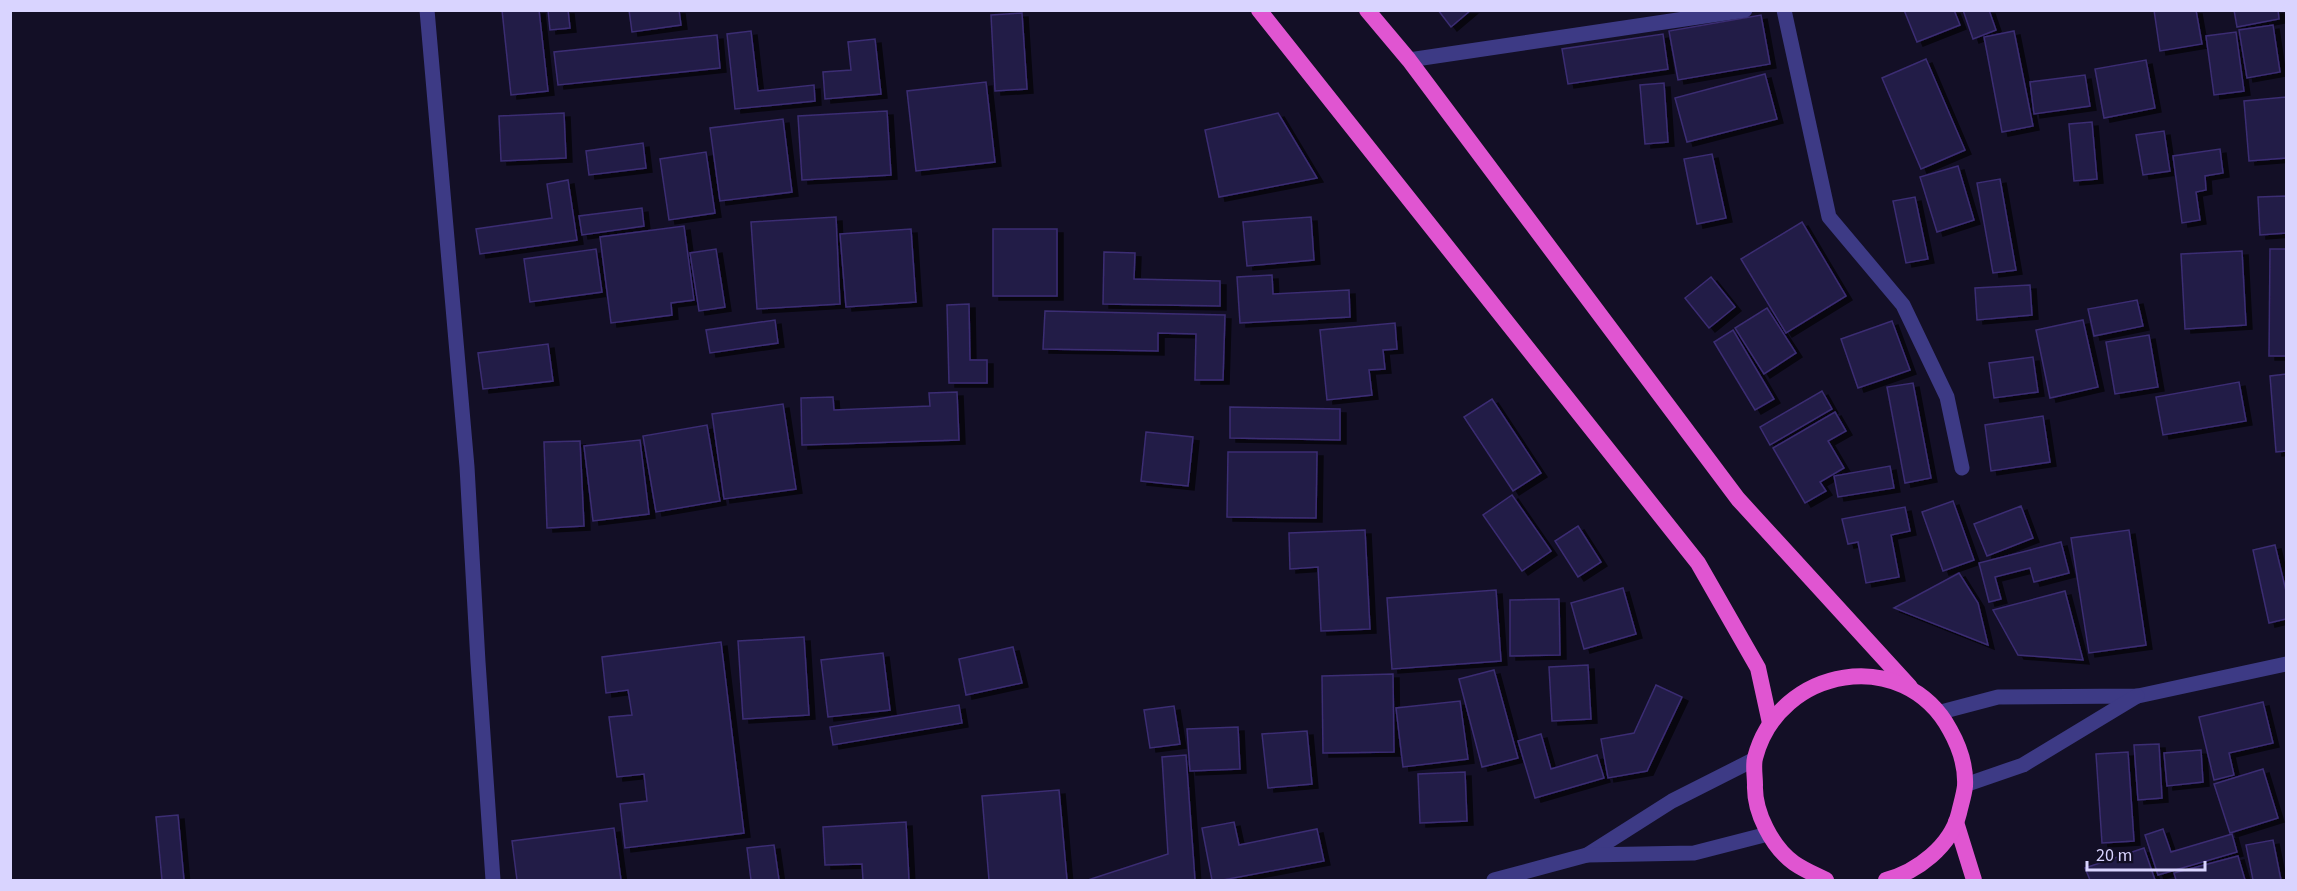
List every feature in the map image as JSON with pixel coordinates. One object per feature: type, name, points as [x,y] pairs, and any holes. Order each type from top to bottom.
[{"type":"highway","points":[[1259,10],[1698,563],[1758,668],[1770,723]]},
{"type":"highway","points":[[1367,10],[1409,60],[1738,499],[1910,687],[1941,712],[1960,747],[1965,785],[1956,822],[1935,854],[1903,876],[1886,880]]},
{"type":"highway","points":[[1826,880],[1793,863],[1768,834],[1754,798],[1755,759],[1770,723],[1797,694],[1833,678],[1873,676],[1910,687]]},
{"type":"highway","points":[[1956,822],[1974,880]]},
{"type":"street","points":[[427,10],[466,467],[494,880]]},
{"type":"street","points":[[1409,60],[1745,10]]},
{"type":"street","points":[[1784,10],[1829,217],[1903,305],[1947,397],[1962,468]]},
{"type":"street","points":[[1941,712],[1998,696],[2138,696],[2286,664]]},
{"type":"street","points":[[1965,785],[2023,765],[2138,696]]},
{"type":"street","points":[[1587,855],[1672,801],[1755,759]]},
{"type":"street","points":[[1494,880],[1587,855],[1694,853],[1768,834]]},
{"type":"building","points":[[502,10],[539,10],[548,91],[511,95]]},
{"type":"building","points":[[548,10],[568,10],[570,28],[550,30]]},
{"type":"building","points":[[629,10],[679,10],[681,25],[632,32]]},
{"type":"building","points":[[1438,10],[1471,10],[1451,27]]},
{"type":"building","points":[[1904,10],[1954,10],[1960,25],[1917,42]]},
{"type":"building","points":[[1963,10],[1989,10],[1996,30],[1973,39]]},
{"type":"building","points":[[2154,10],[2196,10],[2202,44],[2160,51]]},
{"type":"building","points":[[2234,10],[2278,10],[2279,19],[2237,27]]},
{"type":"building","points":[[1022,13],[1027,89],[995,91],[991,15]]},
{"type":"building","points":[[1761,15],[1770,64],[1678,80],[1669,31]]},
{"type":"building","points":[[2273,25],[2280,72],[2247,78],[2239,30]]},
{"type":"building","points":[[751,31],[758,91],[814,85],[815,101],[735,109],[727,34]]},
{"type":"building","points":[[2014,31],[2033,126],[2002,132],[1984,37]]},
{"type":"building","points":[[2236,32],[2244,91],[2214,95],[2206,36]]},
{"type":"building","points":[[1663,34],[1668,69],[1568,84],[1562,49]]},
{"type":"building","points":[[717,35],[720,68],[558,85],[554,52]]},
{"type":"building","points":[[875,39],[881,94],[825,99],[823,72],[851,70],[848,42]]},
{"type":"building","points":[[1926,59],[1965,150],[1921,169],[1882,78]]},
{"type":"building","points":[[2146,60],[2155,108],[2104,118],[2095,69]]},
{"type":"building","points":[[1765,74],[1777,119],[1687,142],[1675,98]]},
{"type":"building","points":[[2085,75],[2090,106],[2034,114],[2030,82]]},
{"type":"building","points":[[986,82],[995,162],[916,171],[907,91]]},
{"type":"building","points":[[1664,83],[1668,142],[1645,144],[1640,85]]},
{"type":"building","points":[[2286,97],[2286,158],[2249,161],[2244,101]]},
{"type":"building","points":[[887,111],[891,175],[802,180],[798,116]]},
{"type":"building","points":[[564,113],[566,158],[501,161],[499,116]]},
{"type":"building","points":[[1278,113],[1317,178],[1219,197],[1205,130]]},
{"type":"building","points":[[783,119],[792,192],[720,201],[710,128]]},
{"type":"building","points":[[2092,122],[2097,179],[2074,181],[2069,124]]},
{"type":"building","points":[[2164,131],[2170,171],[2143,175],[2136,135]]},
{"type":"building","points":[[643,143],[646,168],[589,175],[586,151]]},
{"type":"building","points":[[2220,149],[2223,173],[2205,176],[2206,190],[2196,192],[2200,220],[2182,223],[2173,156]]},
{"type":"building","points":[[706,152],[715,213],[669,220],[660,159]]},
{"type":"building","points":[[1712,154],[1726,218],[1697,224],[1684,159]]},
{"type":"building","points":[[1958,166],[1974,220],[1937,232],[1920,177]]},
{"type":"building","points":[[2000,179],[2016,270],[1993,273],[1977,183]]},
{"type":"building","points":[[568,180],[577,240],[480,254],[476,229],[552,218],[547,184]]},
{"type":"building","points":[[2286,196],[2286,233],[2260,235],[2258,197]]},
{"type":"building","points":[[1915,197],[1928,259],[1906,263],[1893,201]]},
{"type":"building","points":[[642,208],[644,226],[582,235],[579,216]]},
{"type":"building","points":[[836,217],[840,304],[757,309],[751,222]]},
{"type":"building","points":[[1311,217],[1314,260],[1247,266],[1243,222]]},
{"type":"building","points":[[1802,222],[1846,296],[1786,333],[1741,259]]},
{"type":"building","points":[[684,226],[694,300],[671,303],[672,315],[611,323],[600,237]]},
{"type":"building","points":[[911,229],[916,302],[846,307],[840,234]]},
{"type":"building","points":[[993,229],[1057,229],[1057,296],[993,296]]},
{"type":"building","points":[[596,249],[602,292],[530,302],[524,259]]},
{"type":"building","points":[[716,249],[725,307],[699,311],[690,253]]},
{"type":"building","points":[[2270,249],[2286,249],[2286,356],[2269,356]]},
{"type":"building","points":[[2242,251],[2246,325],[2185,329],[2181,254]]},
{"type":"building","points":[[1104,252],[1135,253],[1134,279],[1220,281],[1220,306],[1103,304]]},
{"type":"building","points":[[1272,275],[1273,294],[1349,290],[1350,317],[1240,323],[1237,277]]},
{"type":"building","points":[[1711,277],[1735,307],[1709,328],[1685,298]]},
{"type":"building","points":[[2030,285],[2032,315],[1977,320],[1975,288]]},
{"type":"building","points":[[2137,300],[2143,326],[2094,336],[2088,309]]},
{"type":"building","points":[[969,304],[970,360],[987,360],[987,383],[949,383],[947,305]]},
{"type":"building","points":[[1767,308],[1796,353],[1764,374],[1735,328]]},
{"type":"building","points":[[1045,311],[1225,315],[1223,380],[1195,380],[1196,334],[1158,333],[1158,351],[1043,349]]},
{"type":"building","points":[[775,320],[778,343],[710,353],[706,330]]},
{"type":"building","points":[[2083,320],[2098,387],[2050,398],[2036,330]]},
{"type":"building","points":[[1892,321],[1910,370],[1858,388],[1841,339]]},
{"type":"building","points":[[1395,323],[1397,349],[1383,350],[1385,369],[1369,370],[1372,395],[1327,400],[1320,330]]},
{"type":"building","points":[[1733,330],[1774,399],[1755,410],[1714,342]]},
{"type":"building","points":[[2149,335],[2158,387],[2115,394],[2106,342]]},
{"type":"building","points":[[548,344],[553,381],[483,389],[478,353]]},
{"type":"building","points":[[2033,357],[2038,392],[1994,398],[1989,363]]},
{"type":"building","points":[[2286,374],[2286,451],[2276,452],[2270,376]]},
{"type":"building","points":[[2239,382],[2246,421],[2163,435],[2156,397]]},
{"type":"building","points":[[1913,383],[1931,478],[1905,483],[1887,387]]},
{"type":"building","points":[[1822,391],[1832,409],[1770,445],[1760,427]]},
{"type":"building","points":[[957,392],[959,440],[802,445],[801,398],[833,397],[834,410],[930,406],[929,393]]},
{"type":"building","points":[[1492,399],[1541,473],[1513,491],[1464,417]]},
{"type":"building","points":[[783,404],[796,489],[724,499],[712,414]]},
{"type":"building","points":[[1230,407],[1340,409],[1340,440],[1230,438]]},
{"type":"building","points":[[1835,412],[1846,431],[1828,441],[1844,468],[1820,482],[1826,491],[1805,503],[1773,448]]},
{"type":"building","points":[[2043,416],[2050,462],[1991,471],[1985,425]]},
{"type":"building","points":[[707,425],[720,501],[656,512],[643,436]]},
{"type":"building","points":[[1146,432],[1193,437],[1188,486],[1141,481]]},
{"type":"building","points":[[640,440],[649,514],[593,521],[584,446]]},
{"type":"building","points":[[580,441],[584,526],[547,528],[544,442]]},
{"type":"building","points":[[1228,452],[1317,452],[1316,518],[1227,517]]},
{"type":"building","points":[[1890,466],[1894,488],[1838,497],[1834,476]]},
{"type":"building","points":[[1512,495],[1551,551],[1522,571],[1483,515]]},
{"type":"building","points":[[1953,501],[1974,560],[1943,571],[1922,512]]},
{"type":"building","points":[[2021,506],[2033,538],[1987,556],[1974,524]]},
{"type":"building","points":[[1905,507],[1910,531],[1891,535],[1899,577],[1866,583],[1858,542],[1848,544],[1842,519]]},
{"type":"building","points":[[1578,526],[1601,562],[1578,577],[1555,541]]},
{"type":"building","points":[[1365,530],[1370,629],[1321,631],[1318,567],[1290,569],[1289,533]]},
{"type":"building","points":[[2129,530],[2146,645],[2089,653],[2071,538]]},
{"type":"building","points":[[2061,542],[2069,573],[2034,582],[2030,568],[1995,577],[2001,599],[1989,602],[1979,563]]},
{"type":"building","points":[[2275,545],[2286,591],[2286,619],[2269,623],[2253,550]]},
{"type":"building","points":[[1959,573],[1978,603],[1988,645],[1894,608]]},
{"type":"building","points":[[1623,588],[1636,634],[1584,649],[1571,603]]},
{"type":"building","points":[[1496,590],[1501,661],[1392,669],[1387,598]]},
{"type":"building","points":[[2065,591],[2083,660],[2018,655],[1993,610]]},
{"type":"building","points":[[1559,599],[1560,655],[1510,656],[1510,600]]},
{"type":"building","points":[[804,637],[809,715],[743,719],[738,641]]},
{"type":"building","points":[[721,642],[744,833],[625,848],[620,804],[647,801],[644,774],[617,777],[609,717],[632,715],[628,690],[606,693],[602,657]]},
{"type":"building","points":[[1013,647],[1022,683],[966,695],[959,659]]},
{"type":"building","points":[[883,653],[890,710],[828,717],[821,660]]},
{"type":"building","points":[[1588,665],[1591,719],[1552,721],[1549,667]]},
{"type":"building","points":[[1494,670],[1518,758],[1482,767],[1459,679]]},
{"type":"building","points":[[1393,674],[1394,752],[1323,753],[1322,676]]},
{"type":"building","points":[[1656,685],[1682,697],[1647,771],[1608,778],[1601,739],[1634,733]]},
{"type":"building","points":[[1460,701],[1468,759],[1403,767],[1396,708]]},
{"type":"building","points":[[2263,702],[2273,743],[2229,753],[2234,775],[2214,780],[2199,717]]},
{"type":"building","points":[[959,705],[962,723],[833,745],[830,727]]},
{"type":"building","points":[[1174,706],[1180,744],[1150,748],[1144,710]]},
{"type":"building","points":[[1238,727],[1240,769],[1190,771],[1187,729]]},
{"type":"building","points":[[1307,731],[1312,784],[1268,788],[1262,734]]},
{"type":"building","points":[[1541,734],[1551,769],[1597,755],[1604,778],[1535,798],[1518,741]]},
{"type":"building","points":[[2159,744],[2162,798],[2138,800],[2134,745]]},
{"type":"building","points":[[2201,750],[2203,782],[2167,786],[2164,753]]},
{"type":"building","points":[[2128,752],[2134,841],[2102,843],[2096,754]]},
{"type":"building","points":[[1186,755],[1195,880],[1088,880],[1168,854],[1162,757]]},
{"type":"building","points":[[2263,769],[2278,818],[2230,833],[2214,784]]},
{"type":"building","points":[[1465,772],[1467,821],[1420,823],[1418,774]]},
{"type":"building","points":[[1059,790],[1067,880],[989,880],[982,796]]},
{"type":"building","points":[[178,815],[184,880],[162,880],[156,817]]},
{"type":"building","points":[[906,822],[909,880],[863,880],[862,864],[825,865],[823,827]]},
{"type":"building","points":[[1234,822],[1239,845],[1317,829],[1324,861],[1223,880],[1212,880],[1202,828]]},
{"type":"building","points":[[614,828],[621,880],[517,880],[512,841]]},
{"type":"building","points":[[2163,829],[2171,852],[2232,834],[2237,852],[2158,875],[2145,835]]},
{"type":"building","points":[[2273,840],[2281,880],[2253,880],[2246,845]]},
{"type":"building","points":[[774,845],[779,880],[751,880],[747,848]]},
{"type":"building","points":[[2144,848],[2155,880],[2090,880],[2085,868]]},
{"type":"building","points":[[2238,856],[2245,880],[2176,880],[2174,873]]}]
